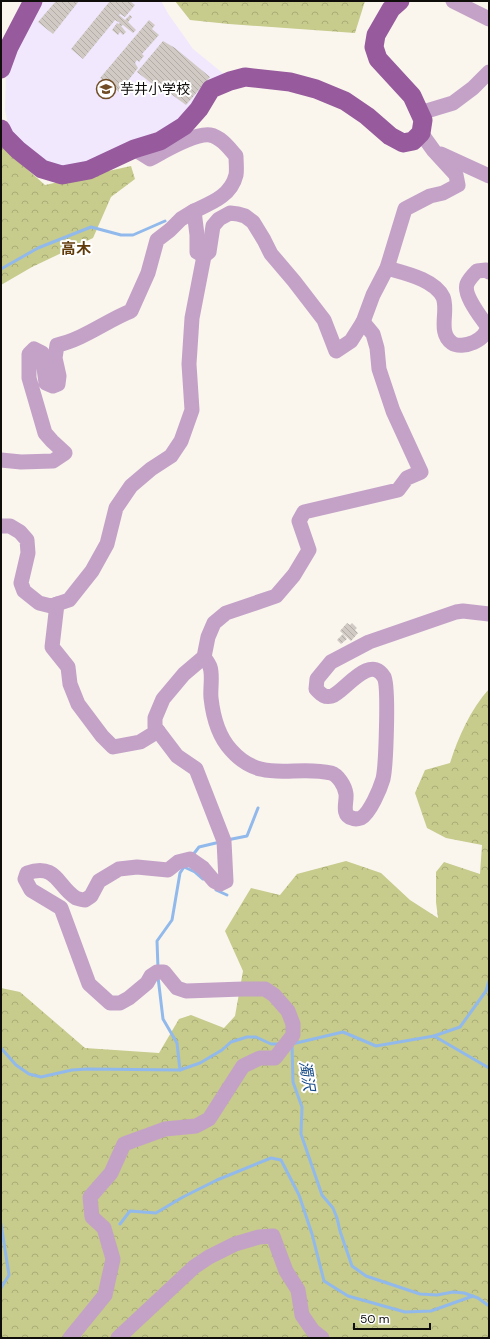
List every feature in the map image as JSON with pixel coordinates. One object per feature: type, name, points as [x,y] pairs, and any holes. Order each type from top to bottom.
[{"type":"main road","points":[[1,70],[9,47],[33,1]]},
{"type":"main road","points":[[1,129],[5,137],[18,150],[42,170],[62,175],[89,170],[134,149],[160,141],[184,126],[211,90],[230,81],[244,77],[290,82],[316,88],[345,101],[367,116],[390,136],[403,143],[413,140],[421,133],[423,120],[412,96],[378,59],[374,47],[376,35],[391,9],[400,1]]},
{"type":"street","points":[[454,1],[489,19]]},
{"type":"street","points":[[420,113],[453,103],[473,88],[489,72]]},
{"type":"street","points":[[1,526],[10,526],[20,532],[27,540],[28,553],[21,583],[24,591],[39,603],[51,606],[69,600],[92,571],[107,544],[116,508],[131,486],[151,469],[171,456],[181,441],[192,410],[189,364],[192,318],[204,256],[209,252],[213,226],[219,219],[230,213],[245,216],[253,222],[271,254],[324,320],[336,351],[351,341],[363,322],[373,295],[387,268],[405,209],[430,196],[443,193],[458,185],[456,175],[421,133]]},
{"type":"street","points":[[1,460],[28,462],[53,461],[65,453],[45,432],[29,378],[29,354],[34,349],[42,353],[46,383],[53,386],[58,384],[59,376],[55,358],[57,346],[83,336],[117,316],[131,311],[148,273],[157,240],[181,219],[221,198],[231,188],[236,174],[236,156],[222,141],[209,135],[193,138],[150,159],[134,149]]},
{"type":"street","points":[[434,150],[489,176]]},
{"type":"street","points":[[194,212],[197,235],[197,252],[204,256]]},
{"type":"street","points":[[387,268],[424,280],[436,289],[444,301],[444,331],[452,343],[458,346],[472,343],[484,337],[488,332],[487,326],[470,300],[467,292],[467,284],[477,270],[486,270],[489,272]]},
{"type":"street","points":[[70,1338],[104,1295],[113,1259],[104,1228],[92,1217],[90,1196],[111,1173],[124,1144],[165,1129],[196,1126],[209,1119],[243,1066],[260,1058],[275,1058],[293,1035],[293,1024],[288,1011],[274,995],[265,989],[186,991],[177,988],[164,972],[157,972],[151,976],[147,983],[129,998],[120,1003],[110,1003],[89,984],[60,908],[31,890],[25,879],[27,873],[44,870],[58,878],[77,898],[85,900],[91,896],[99,881],[119,869],[137,867],[168,870],[178,862],[190,858],[203,868],[214,881],[220,884],[226,881],[224,841],[196,768],[177,756],[155,726],[155,718],[163,700],[184,674],[204,657],[208,637],[214,623],[226,614],[276,596],[294,575],[309,550],[299,521],[304,512],[398,490],[407,478],[421,472],[393,411],[379,369],[377,348],[373,334],[363,322]]},
{"type":"street","points":[[57,604],[52,647],[68,667],[70,684],[78,704],[102,736],[113,747],[140,742],[158,730]]},
{"type":"street","points":[[204,657],[211,668],[211,697],[214,712],[222,739],[232,752],[248,765],[266,771],[322,771],[333,774],[340,780],[346,793],[346,812],[349,817],[354,819],[361,818],[370,810],[383,780],[386,748],[386,690],[384,677],[379,671],[373,669],[363,672],[333,695],[327,696],[322,695],[316,689],[317,679],[331,662],[369,642],[456,612],[463,611],[489,614]]},
{"type":"street","points":[[118,1338],[194,1267],[209,1257],[235,1244],[259,1237],[273,1236],[286,1270],[298,1290],[302,1315],[313,1331],[322,1338]]},
{"type":"shaded area","name":"芋井小学校","points":[[40,1],[161,1],[193,49],[225,75],[176,125],[83,169],[43,162],[9,129],[5,110],[6,71]]},
{"type":"green space","points":[[175,1],[365,1],[355,33],[190,20]]},
{"type":"green space","points":[[1,146],[45,185],[131,166],[135,179],[111,197],[93,238],[32,267],[1,285]]},
{"type":"green space","points":[[489,689],[489,1338],[1,1338],[1,988],[20,992],[85,1048],[159,1053],[179,1019],[191,1015],[224,1028],[235,1016],[243,971],[225,931],[251,888],[280,895],[297,874],[346,861],[381,873],[410,900],[438,918],[436,902],[436,872],[444,862],[480,874],[482,845],[446,838],[427,828],[415,793],[425,770],[450,763],[457,743],[471,714],[476,705]]},
{"type":"building","points":[[56,1],[79,1],[53,34],[38,22]]},
{"type":"building","points":[[110,1],[130,1],[135,5],[125,17],[120,14],[119,15],[125,20],[130,15],[132,17],[128,22],[136,30],[133,33],[123,25],[121,26],[126,32],[123,35],[120,32],[118,35],[112,30],[117,23],[120,23],[115,20],[83,59],[71,49]]},
{"type":"building","points":[[149,20],[155,25],[152,29],[159,35],[142,54],[144,56],[139,62],[137,60],[135,63],[138,68],[119,92],[100,78]]},
{"type":"building","points":[[163,41],[175,48],[210,77],[186,105],[156,83],[155,86],[137,72]]},
{"type":"building","points":[[347,623],[350,625],[352,623],[357,628],[355,630],[358,633],[351,641],[340,631]]},
{"type":"building","points":[[343,634],[347,639],[341,644],[337,640]]},
{"type":"waterway","points":[[1,269],[38,248],[91,227],[121,235],[133,235],[165,221]]},
{"type":"waterway","points":[[227,840],[247,836],[258,808]]},
{"type":"waterway","points":[[192,856],[199,847],[220,842]]},
{"type":"waterway","points":[[184,867],[195,872],[203,879]]},
{"type":"waterway","points":[[158,968],[157,941],[172,920],[180,873],[184,867]]},
{"type":"waterway","points":[[216,890],[227,895]]},
{"type":"waterway","points":[[158,977],[163,1019],[177,1043],[180,1070]]},
{"type":"waterway","points":[[434,1036],[460,1027],[486,991],[489,981]]},
{"type":"waterway","points":[[292,1044],[343,1032],[376,1046],[434,1036],[489,1068]]},
{"type":"waterway","name":"濁沢","points":[[1,1048],[16,1065],[29,1074],[41,1077],[72,1070],[87,1069],[180,1070],[200,1063],[222,1050],[231,1042],[247,1037],[256,1037],[271,1044],[280,1044]]},
{"type":"waterway","name":"濁沢","points":[[292,1045],[293,1082],[302,1107],[301,1134],[322,1195],[333,1208],[337,1218],[352,1266],[366,1276],[420,1294],[437,1295],[453,1292],[464,1293],[478,1298],[489,1306]]},
{"type":"waterway","points":[[120,1224],[130,1211],[156,1213],[183,1197],[217,1180],[271,1158],[281,1160],[299,1195],[312,1234],[324,1281],[348,1296],[405,1312],[431,1311],[473,1296]]},
{"type":"waterway","points":[[1,1224],[9,1275],[1,1288]]},
{"type":"place","name":"芋井小学校","points":[[106,89]]},
{"type":"district","name":"高木","points":[[76,249]]}]
